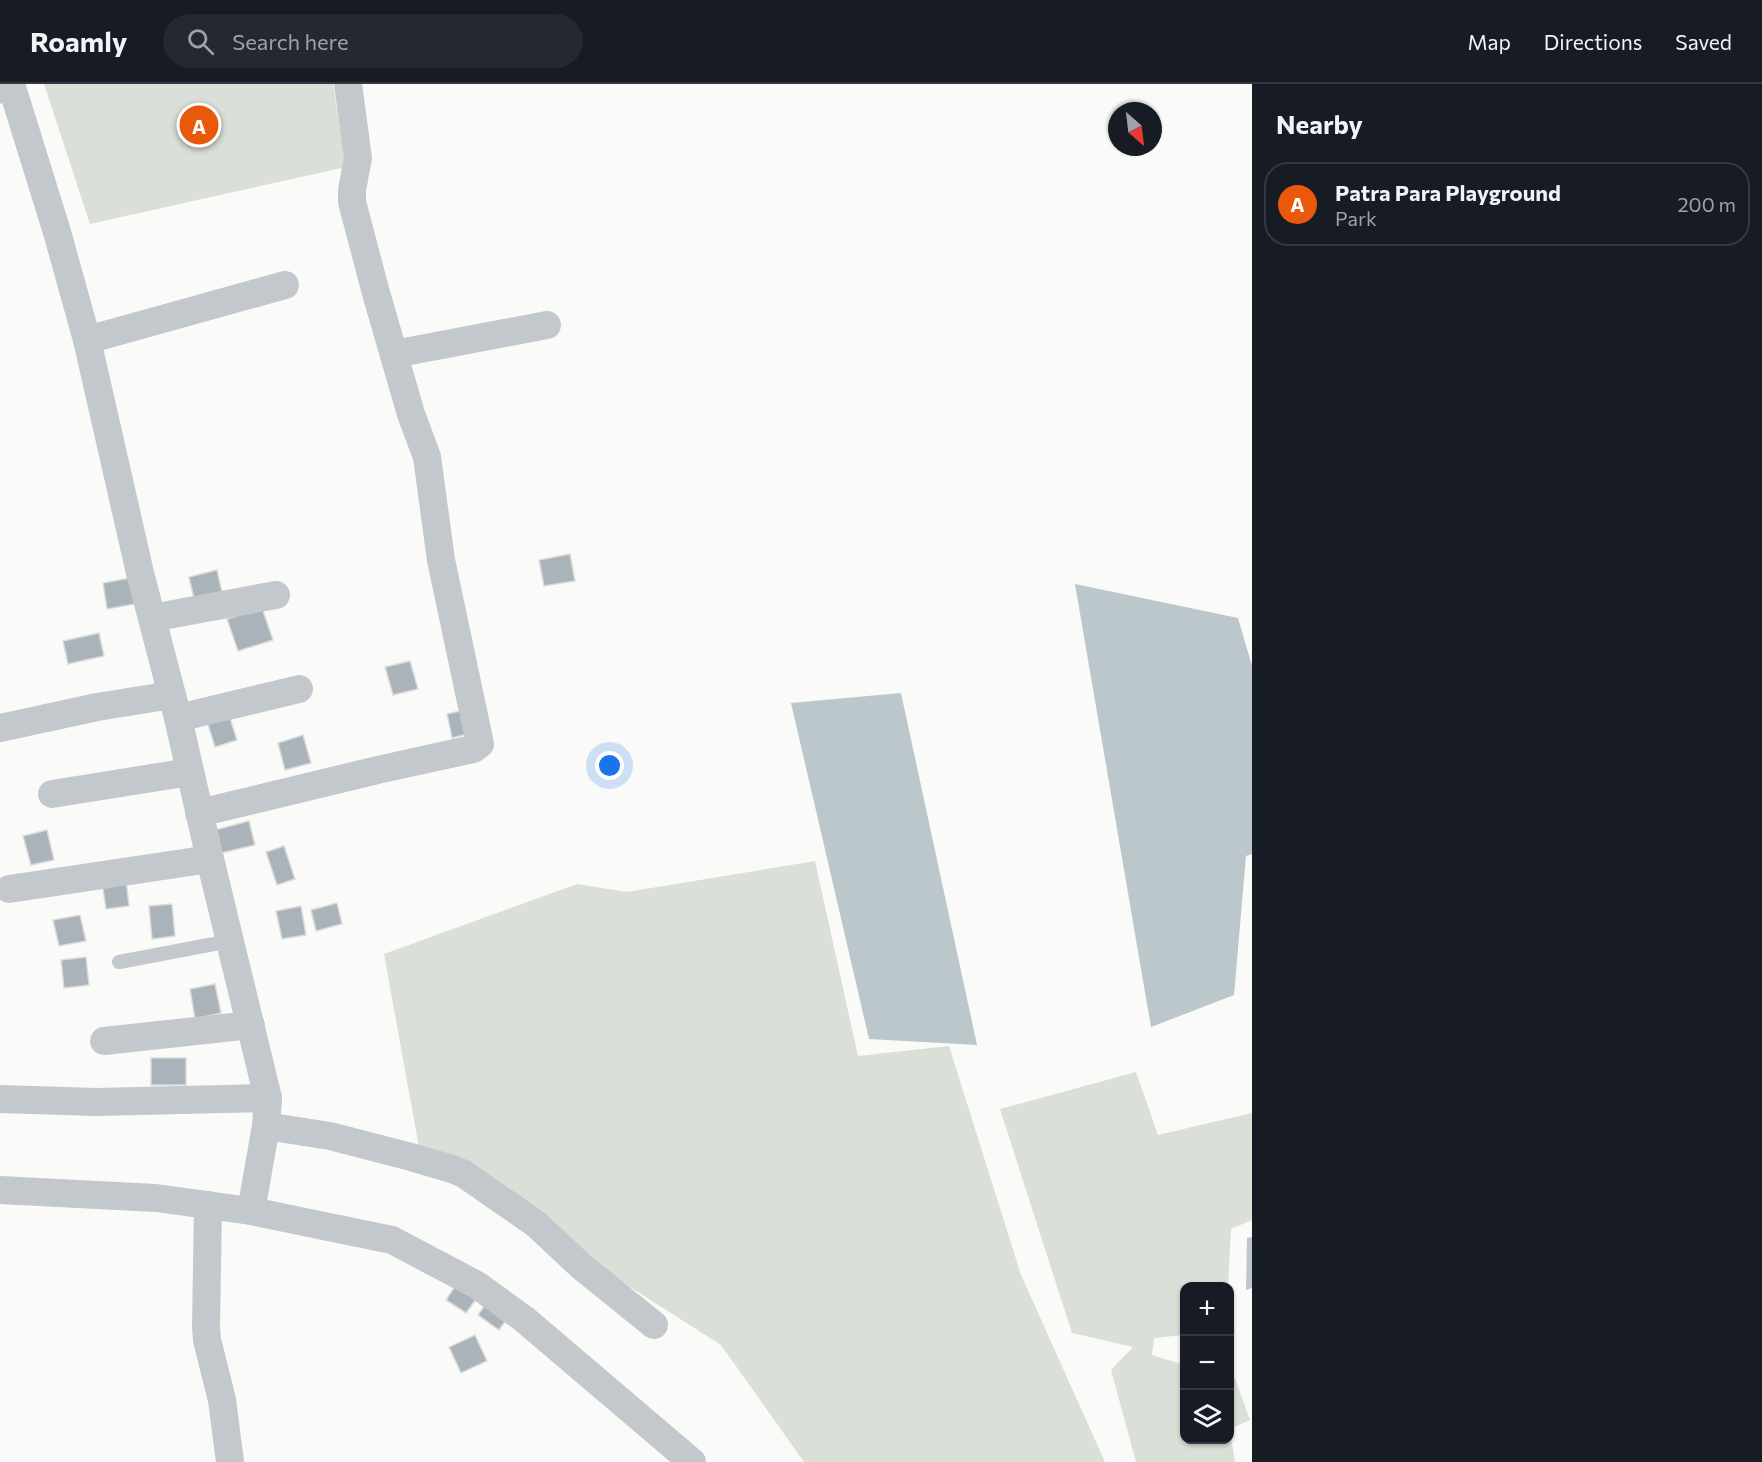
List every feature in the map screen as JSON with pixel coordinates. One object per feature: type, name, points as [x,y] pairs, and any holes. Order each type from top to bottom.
[{"type":"street","points":[[0,87],[9,84],[57,232],[87,340],[251,1025],[267,1112],[253,1205]]},
{"type":"street","points":[[199,813],[473,749],[480,744],[441,560],[427,457],[411,414],[352,202],[358,158],[348,84]]},
{"type":"street","points":[[87,340],[285,285]]},
{"type":"street","points":[[394,354],[547,325]]},
{"type":"street","points":[[152,618],[276,595]]},
{"type":"street","points":[[0,728],[98,707],[175,707],[299,689]]},
{"type":"street","points":[[52,794],[190,772]]},
{"type":"street","points":[[9,889],[210,859]]},
{"type":"street","points":[[104,1041],[251,1025]]},
{"type":"street","points":[[0,1099],[267,1112],[330,1136],[411,1157],[464,1174],[536,1224],[581,1266],[654,1324]]},
{"type":"street","points":[[0,1190],[156,1198],[208,1205],[253,1205],[392,1240],[477,1285],[524,1319],[692,1462]]},
{"type":"street","points":[[208,1205],[207,1340],[222,1400],[230,1462]]},
{"type":"lane","points":[[119,962],[230,940]]},
{"type":"shaded area","points":[[44,84],[333,84],[346,167],[90,224]]},
{"type":"shaded area","points":[[1075,584],[1238,618],[1252,666],[1252,854],[1246,856],[1234,995],[1151,1027]]},
{"type":"shaded area","points":[[901,693],[977,1045],[869,1039],[791,703]]},
{"type":"shaded area","points":[[815,861],[858,1056],[949,1046],[1021,1275],[1105,1462],[804,1462],[721,1345],[420,1153],[384,954],[577,884],[627,892]]},
{"type":"shaded area","points":[[1136,1072],[1158,1135],[1252,1113],[1252,1220],[1231,1229],[1228,1282],[1180,1282],[1180,1335],[1154,1338],[1152,1355],[1180,1364],[1180,1444],[1232,1444],[1235,1462],[1136,1462],[1111,1370],[1133,1347],[1072,1333],[1000,1109]]},
{"type":"shaded area","points":[[1252,1237],[1252,1288],[1246,1290],[1247,1238]]},
{"type":"shaded area","points":[[1234,1378],[1235,1378],[1250,1420],[1234,1427]]},
{"type":"building","points":[[570,554],[575,581],[544,586],[539,560]]},
{"type":"building","points":[[217,570],[222,592],[194,599],[189,577]]},
{"type":"building","points":[[130,578],[135,604],[107,609],[103,583]]},
{"type":"building","points":[[262,608],[273,640],[238,651],[227,619]]},
{"type":"building","points":[[99,633],[104,656],[68,664],[63,641]]},
{"type":"building","points":[[410,661],[418,689],[393,695],[385,667]]},
{"type":"building","points":[[469,709],[474,732],[452,738],[447,714]]},
{"type":"building","points":[[228,712],[237,740],[215,747],[206,718]]},
{"type":"building","points":[[303,735],[311,763],[285,770],[278,743]]},
{"type":"building","points":[[249,821],[255,845],[221,853],[215,830]]},
{"type":"building","points":[[47,830],[54,860],[31,865],[23,836]]},
{"type":"building","points":[[284,846],[295,879],[277,885],[266,852]]},
{"type":"building","points":[[126,879],[129,906],[106,909],[102,882]]},
{"type":"building","points":[[337,903],[342,924],[316,931],[311,910]]},
{"type":"building","points":[[172,904],[175,936],[152,939],[149,906]]},
{"type":"building","points":[[301,906],[306,935],[282,939],[276,911]]},
{"type":"building","points":[[80,915],[86,941],[59,946],[53,920]]},
{"type":"building","points":[[86,957],[89,985],[64,988],[61,960]]},
{"type":"building","points":[[215,984],[221,1013],[195,1019],[190,989]]},
{"type":"building","points":[[151,1058],[186,1058],[186,1085],[151,1085]]},
{"type":"building","points":[[461,1277],[482,1291],[466,1313],[446,1300]]},
{"type":"building","points":[[490,1298],[511,1313],[499,1330],[478,1315]]},
{"type":"building","points":[[475,1335],[487,1361],[461,1373],[449,1347]]},
{"type":"place","name":"Patra Para Playground","points":[[199,125]]}]
